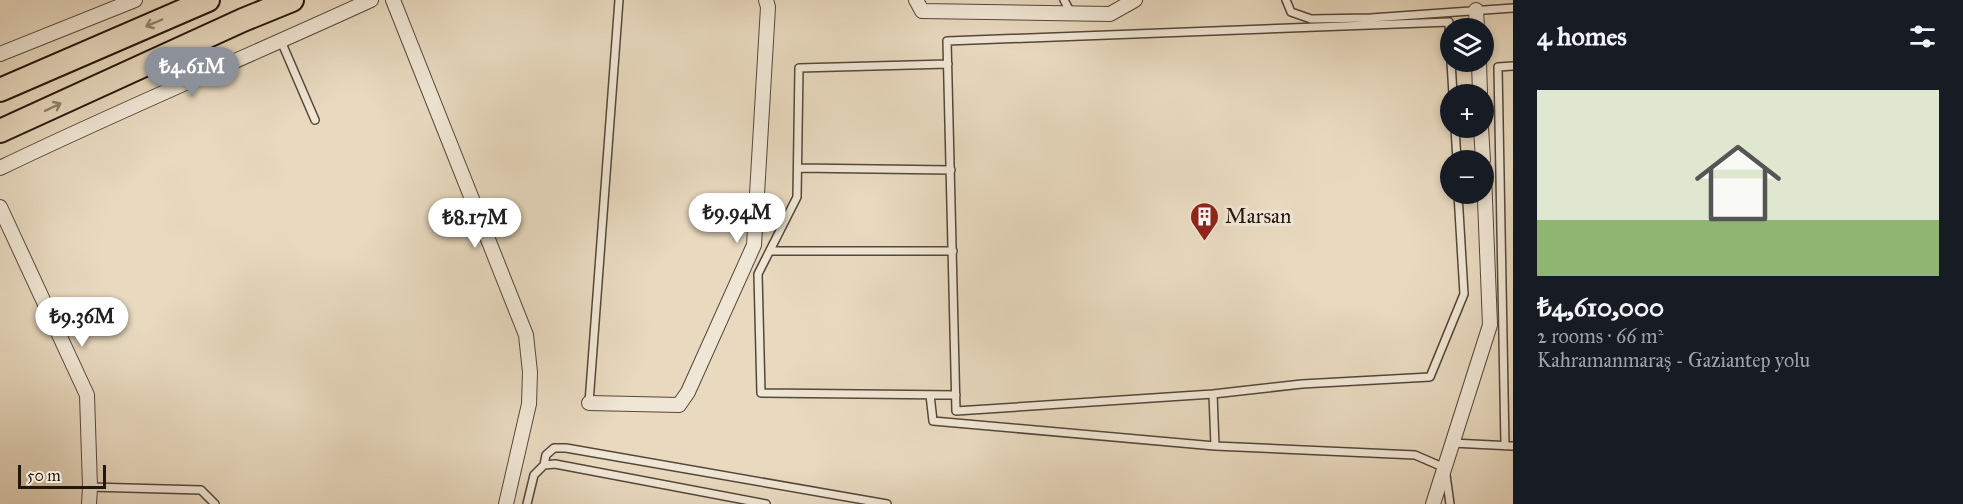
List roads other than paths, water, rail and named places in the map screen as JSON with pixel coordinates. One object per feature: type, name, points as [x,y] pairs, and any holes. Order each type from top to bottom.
[{"type":"highway","points":[[0,90],[208,0]]},
{"type":"highway","points":[[0,131],[243,20],[292,0]]},
{"type":"street","points":[[0,54],[135,0]]},
{"type":"street","points":[[0,168],[371,0]]},
{"type":"street","points":[[393,0],[526,335],[530,372],[529,404],[506,504]]},
{"type":"street","points":[[589,403],[679,405],[688,392],[754,245],[764,91],[768,7],[766,0]]},
{"type":"street","points":[[916,0],[922,11],[1110,14],[1135,0]]},
{"type":"street","points":[[1476,9],[1476,18]]},
{"type":"street","points":[[1433,504],[1490,325],[1485,204]]},
{"type":"street","points":[[0,207],[87,395],[90,487],[88,504]]},
{"type":"lane","points":[[589,403],[619,0]]},
{"type":"lane","points":[[1064,0],[1071,13]]},
{"type":"lane","points":[[1286,0],[1291,12],[1311,18],[1371,18],[1513,8]]},
{"type":"lane","points":[[1440,22],[947,41],[956,411],[1213,394],[1302,384],[1430,376],[1464,294],[1459,204]]},
{"type":"lane","points":[[281,41],[315,120]]},
{"type":"lane","points":[[948,64],[799,68],[797,197],[758,274],[761,393],[956,395]]},
{"type":"lane","points":[[1505,446],[1498,67],[1513,66]]},
{"type":"lane","points":[[798,168],[951,170]]},
{"type":"lane","points":[[770,250],[952,252]]},
{"type":"lane","points":[[1213,394],[1215,446]]},
{"type":"lane","points":[[930,395],[933,421],[1215,446],[1415,454],[1445,468],[1450,504]]},
{"type":"lane","points":[[1452,443],[1513,446]]},
{"type":"lane","points":[[527,504],[534,475],[544,465],[546,455],[554,448],[566,448],[887,504]]},
{"type":"lane","points":[[544,465],[555,464],[766,504]]},
{"type":"lane","points":[[90,487],[201,490],[215,504]]},
{"type":"place","name":"Marsan","points":[[1204,242]]}]
